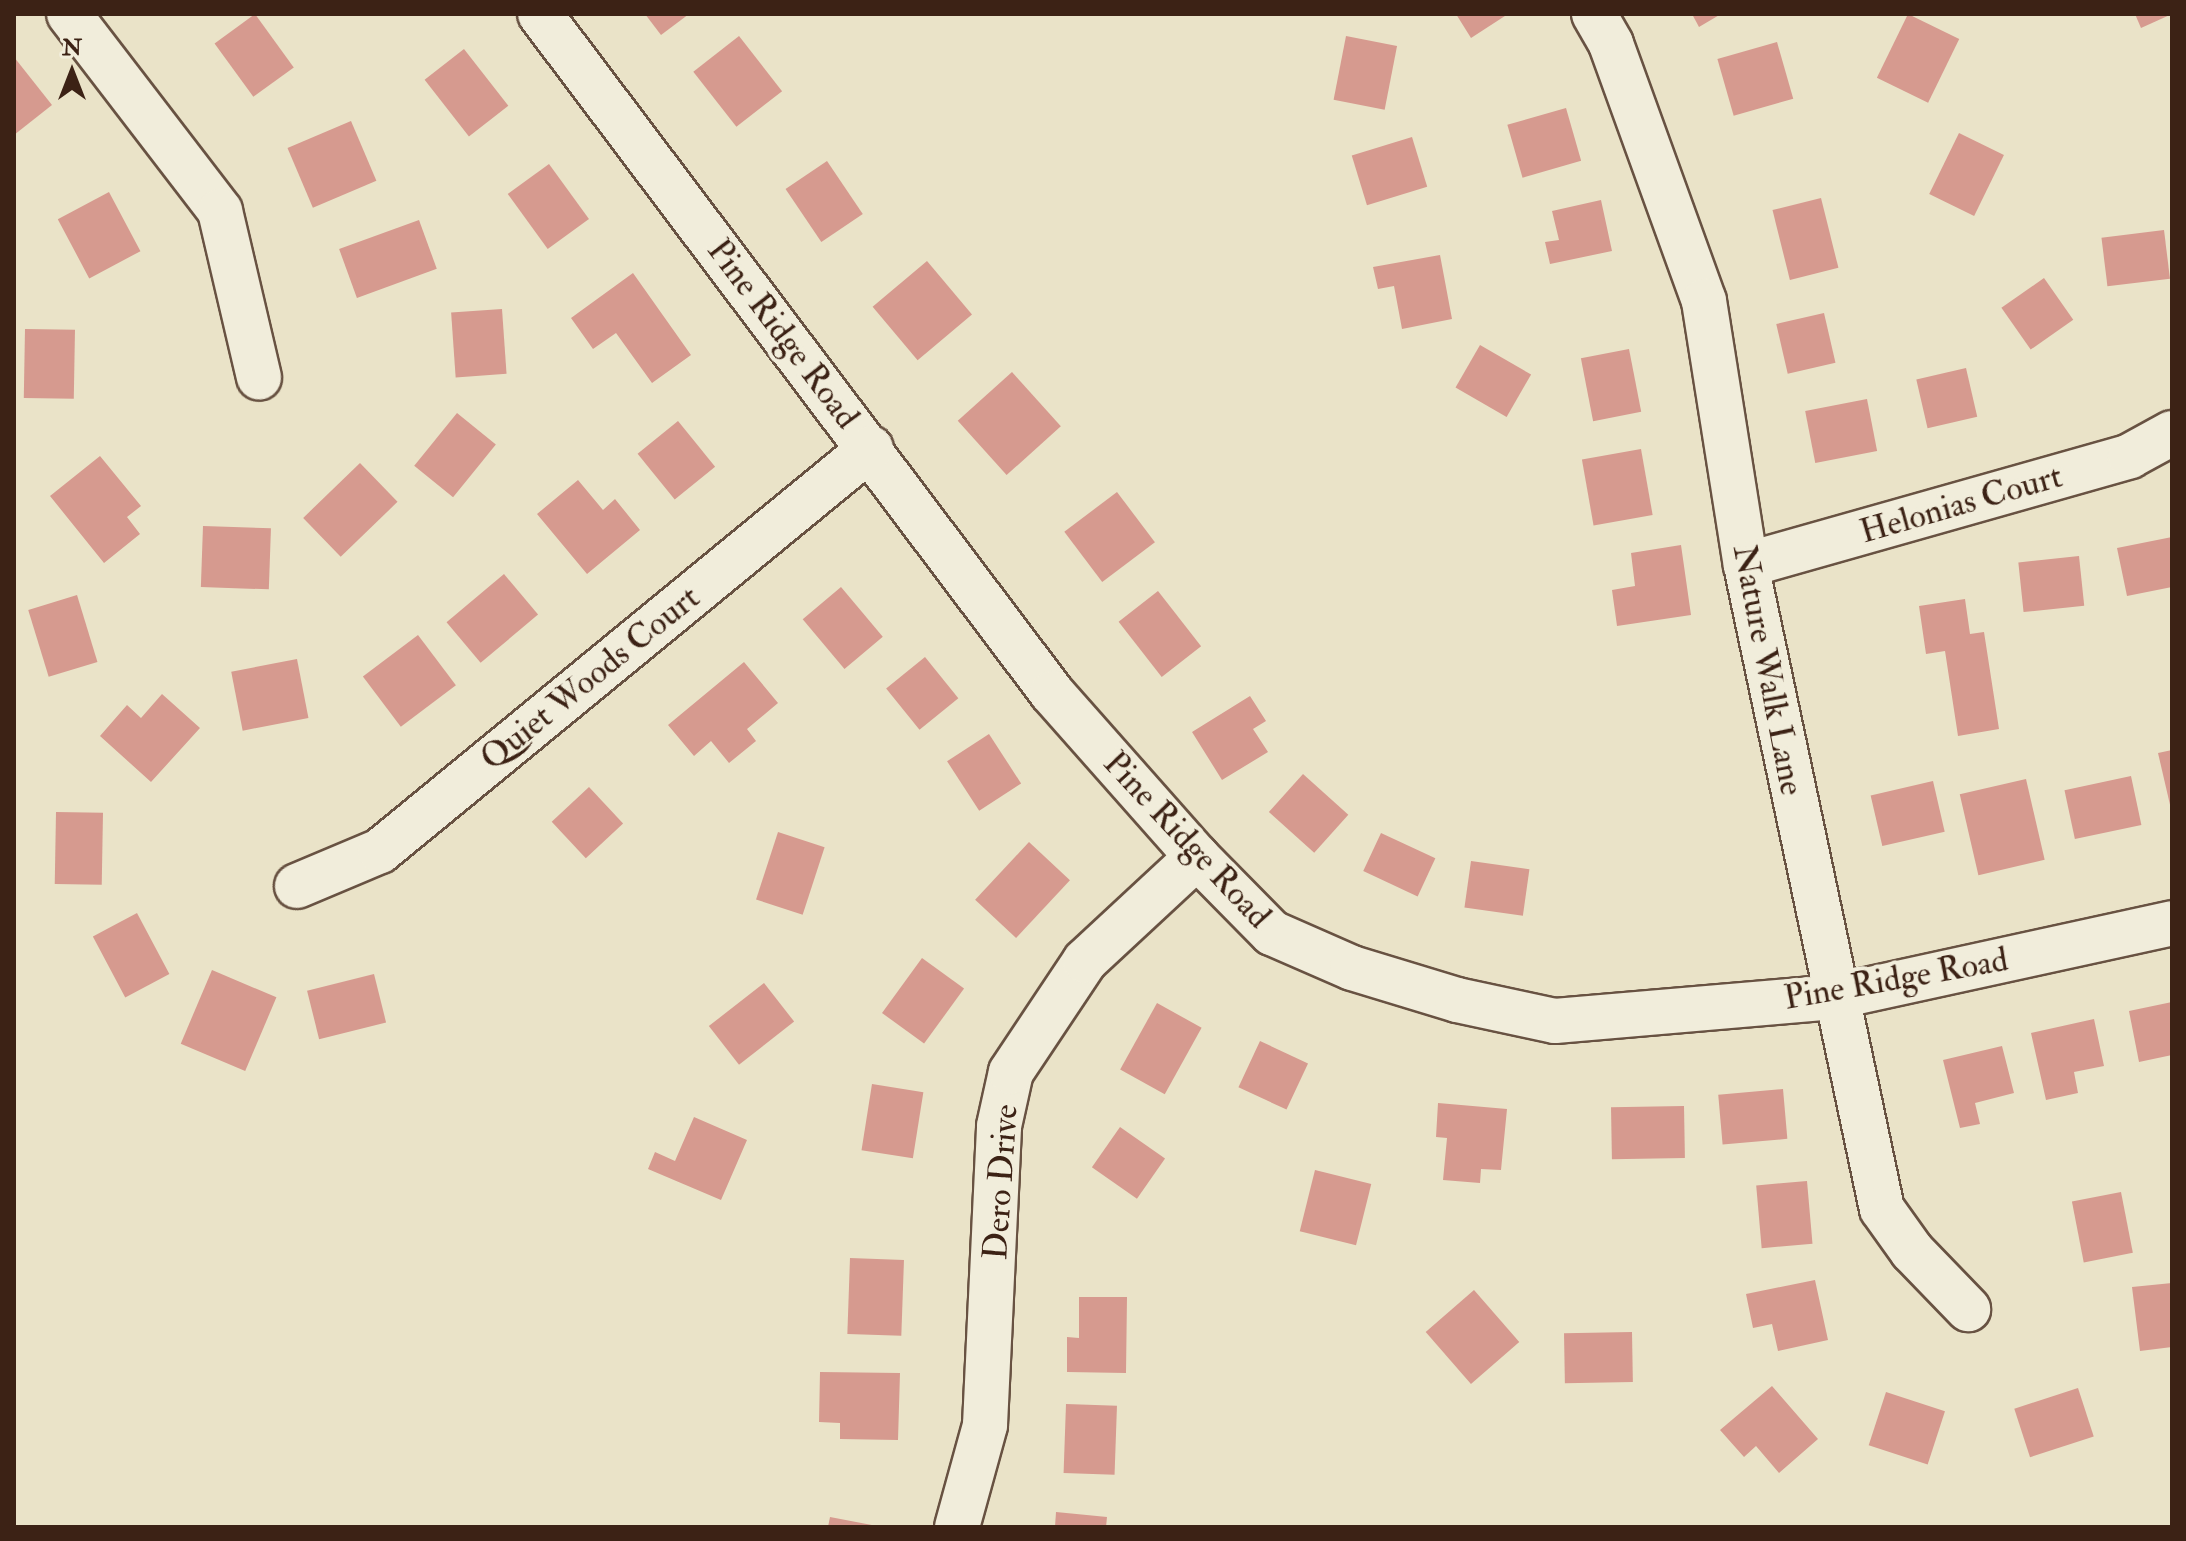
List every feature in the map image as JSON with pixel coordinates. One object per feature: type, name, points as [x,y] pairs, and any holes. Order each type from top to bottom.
[{"type":"street","points":[[69,14],[220,211],[259,377]]},
{"type":"street","name":"Pine Ridge Road","points":[[540,14],[871,448],[1052,693],[1197,857],[1272,933],[1352,968],[1457,1000],[1555,1021],[1834,997],[2172,923]]},
{"type":"street","name":"Nature Walk Lane","points":[[1594,14],[1611,44],[1704,301],[1746,565],[1834,997],[1882,1209],[1912,1251],[1968,1309]]},
{"type":"street","name":"Helonias Court","points":[[1746,565],[2130,456],[2172,433]]},
{"type":"street","name":"Quiet Woods Court","points":[[297,886],[380,851],[871,448]]},
{"type":"street","name":"Dero Drive","points":[[957,1527],[985,1425],[999,1126],[1011,1072],[1085,961],[1197,857]]},
{"type":"building","points":[[255,14],[294,67],[253,97],[215,43]]},
{"type":"building","points":[[645,14],[689,14],[661,35]]},
{"type":"building","points":[[1456,14],[1508,14],[1471,38]]},
{"type":"building","points":[[1692,14],[1721,14],[1699,27]]},
{"type":"building","points":[[1908,14],[1959,39],[1928,103],[1877,78]]},
{"type":"building","points":[[2135,14],[2172,14],[2141,28]]},
{"type":"building","points":[[739,36],[782,91],[736,127],[693,72]]},
{"type":"building","points":[[1346,36],[1397,46],[1385,110],[1334,100]]},
{"type":"building","points":[[1777,42],[1793,99],[1734,116],[1717,59]]},
{"type":"building","points":[[464,49],[508,106],[469,137],[425,80]]},
{"type":"building","points":[[14,57],[52,105],[14,135]]},
{"type":"building","points":[[1566,108],[1581,161],[1523,178],[1507,125]]},
{"type":"building","points":[[351,121],[376,181],[313,208],[287,148]]},
{"type":"building","points":[[1959,133],[2004,155],[1974,216],[1929,194]]},
{"type":"building","points":[[1412,137],[1427,187],[1367,205],[1352,155]]},
{"type":"building","points":[[827,161],[863,214],[821,242],[786,189]]},
{"type":"building","points":[[549,164],[589,219],[548,249],[508,194]]},
{"type":"building","points":[[109,192],[140,251],[89,278],[58,219]]},
{"type":"building","points":[[1821,198],[1838,268],[1790,280],[1772,210]]},
{"type":"building","points":[[1601,200],[1612,251],[1550,264],[1545,242],[1559,240],[1552,211]]},
{"type":"building","points":[[419,220],[437,269],[357,298],[339,249]]},
{"type":"building","points":[[2164,230],[2170,279],[2107,286],[2101,238]]},
{"type":"building","points":[[1440,255],[1452,319],[1402,329],[1394,286],[1378,289],[1373,267]]},
{"type":"building","points":[[927,261],[972,315],[918,360],[873,307]]},
{"type":"building","points":[[633,273],[691,355],[652,383],[616,333],[593,349],[571,318]]},
{"type":"building","points":[[2044,278],[2073,320],[2031,350],[2001,308]]},
{"type":"building","points":[[502,309],[507,374],[456,377],[451,313]]},
{"type":"building","points":[[1824,313],[1835,363],[1788,374],[1776,324]]},
{"type":"building","points":[[25,329],[75,330],[74,399],[24,398]]},
{"type":"building","points":[[1480,345],[1531,374],[1507,417],[1456,387]]},
{"type":"building","points":[[1629,349],[1641,412],[1593,421],[1581,358]]},
{"type":"building","points":[[1966,368],[1977,417],[1928,428],[1916,379]]},
{"type":"building","points":[[1012,372],[1061,426],[1007,475],[958,421]]},
{"type":"building","points":[[1867,399],[1877,451],[1815,463],[1805,411]]},
{"type":"building","points":[[457,413],[496,444],[453,497],[414,466]]},
{"type":"building","points":[[678,421],[715,467],[675,500],[638,454]]},
{"type":"building","points":[[1641,449],[1653,515],[1594,525],[1582,459]]},
{"type":"building","points":[[100,456],[141,506],[127,517],[140,534],[104,563],[50,496]]},
{"type":"building","points":[[360,463],[398,502],[341,557],[303,518]]},
{"type":"building","points":[[578,480],[603,510],[615,499],[640,530],[587,574],[537,514]]},
{"type":"building","points":[[1117,492],[1155,542],[1102,582],[1064,532]]},
{"type":"building","points":[[203,526],[271,528],[269,589],[201,587]]},
{"type":"building","points":[[2172,537],[2172,587],[2127,596],[2117,548]]},
{"type":"building","points":[[1681,545],[1691,615],[1617,626],[1612,590],[1635,586],[1631,553]]},
{"type":"building","points":[[2079,556],[2084,606],[2024,612],[2018,562]]},
{"type":"building","points":[[504,574],[538,615],[481,663],[447,622]]},
{"type":"building","points":[[841,587],[883,637],[844,669],[803,619]]},
{"type":"building","points":[[1158,591],[1201,646],[1162,677],[1119,622]]},
{"type":"building","points":[[77,595],[97,662],[49,677],[28,610]]},
{"type":"building","points":[[1965,599],[1970,634],[1984,632],[1999,729],[1958,736],[1945,651],[1926,654],[1919,606]]},
{"type":"building","points":[[418,635],[456,685],[401,727],[363,677]]},
{"type":"building","points":[[925,657],[958,698],[919,730],[886,688]]},
{"type":"building","points":[[297,659],[308,718],[243,731],[231,672]]},
{"type":"building","points":[[744,662],[778,703],[747,729],[756,741],[729,763],[711,741],[694,756],[668,725]]},
{"type":"building","points":[[162,694],[200,728],[151,782],[100,736],[127,705],[141,718]]},
{"type":"building","points":[[1250,696],[1266,721],[1253,729],[1268,752],[1222,780],[1192,732]]},
{"type":"building","points":[[989,734],[1021,783],[979,811],[947,761]]},
{"type":"building","points":[[2172,750],[2172,809],[2171,809],[2158,753]]},
{"type":"building","points":[[1303,774],[1348,815],[1314,853],[1269,812]]},
{"type":"building","points":[[2131,776],[2141,825],[2075,839],[2064,790]]},
{"type":"building","points":[[2026,779],[2045,860],[1978,875],[1960,794]]},
{"type":"building","points":[[1933,781],[1945,832],[1882,846],[1871,795]]},
{"type":"building","points":[[589,787],[623,824],[586,858],[552,822]]},
{"type":"building","points":[[56,812],[103,813],[102,885],[55,884]]},
{"type":"building","points":[[778,832],[825,847],[803,915],[756,900]]},
{"type":"building","points":[[1381,833],[1435,858],[1418,896],[1363,871]]},
{"type":"building","points":[[1029,842],[1070,880],[1016,938],[975,900]]},
{"type":"building","points":[[1471,861],[1529,869],[1523,916],[1464,908]]},
{"type":"building","points":[[137,913],[169,974],[125,997],[93,936]]},
{"type":"building","points":[[922,958],[964,989],[924,1044],[882,1013]]},
{"type":"building","points":[[212,970],[276,997],[245,1071],[181,1044]]},
{"type":"building","points":[[374,974],[386,1023],[319,1039],[307,991]]},
{"type":"building","points":[[764,983],[794,1022],[739,1065],[709,1026]]},
{"type":"building","points":[[2172,1002],[2172,1055],[2139,1062],[2129,1011]]},
{"type":"building","points":[[1157,1003],[1202,1028],[1165,1094],[1120,1069]]},
{"type":"building","points":[[2094,1019],[2104,1066],[2074,1072],[2078,1093],[2046,1100],[2031,1033]]},
{"type":"building","points":[[1260,1041],[1308,1063],[1286,1110],[1238,1087]]},
{"type":"building","points":[[2002,1046],[2014,1093],[1975,1103],[1980,1124],[1960,1128],[1943,1060]]},
{"type":"building","points":[[872,1084],[923,1092],[913,1158],[862,1150]]},
{"type":"building","points":[[1783,1089],[1787,1139],[1723,1144],[1718,1095]]},
{"type":"building","points":[[1438,1103],[1507,1109],[1501,1170],[1481,1169],[1480,1183],[1443,1180],[1447,1138],[1436,1137]]},
{"type":"building","points":[[1684,1106],[1685,1158],[1612,1159],[1611,1107]]},
{"type":"building","points":[[694,1117],[747,1140],[721,1200],[648,1169],[655,1152],[675,1161]]},
{"type":"building","points":[[1120,1127],[1165,1159],[1137,1199],[1092,1167]]},
{"type":"building","points":[[1315,1170],[1371,1184],[1356,1245],[1300,1231]]},
{"type":"building","points":[[1807,1181],[1812,1244],[1762,1248],[1756,1185]]},
{"type":"building","points":[[2121,1192],[2133,1253],[2084,1262],[2072,1202]]},
{"type":"building","points":[[850,1258],[904,1260],[901,1336],[847,1334]]},
{"type":"building","points":[[1815,1280],[1828,1340],[1778,1351],[1772,1324],[1753,1328],[1746,1294]]},
{"type":"building","points":[[2172,1283],[2172,1347],[2140,1351],[2132,1287]]},
{"type":"building","points":[[1474,1290],[1519,1342],[1471,1384],[1426,1332]]},
{"type":"building","points":[[1079,1297],[1127,1297],[1126,1373],[1067,1372],[1067,1337],[1079,1338]]},
{"type":"building","points":[[1632,1332],[1633,1382],[1565,1383],[1564,1333]]},
{"type":"building","points":[[820,1372],[900,1373],[898,1440],[840,1439],[840,1423],[819,1422]]},
{"type":"building","points":[[1772,1386],[1818,1439],[1779,1473],[1756,1446],[1744,1457],[1720,1430]]},
{"type":"building","points":[[2078,1388],[2094,1437],[2030,1457],[2014,1409]]},
{"type":"building","points":[[1886,1392],[1945,1411],[1928,1464],[1869,1445]]},
{"type":"building","points":[[1066,1404],[1117,1406],[1115,1475],[1064,1473]]},
{"type":"building","points":[[1056,1512],[1107,1517],[1106,1527],[1055,1527]]},
{"type":"building","points":[[830,1517],[877,1526],[877,1527],[828,1527]]}]
